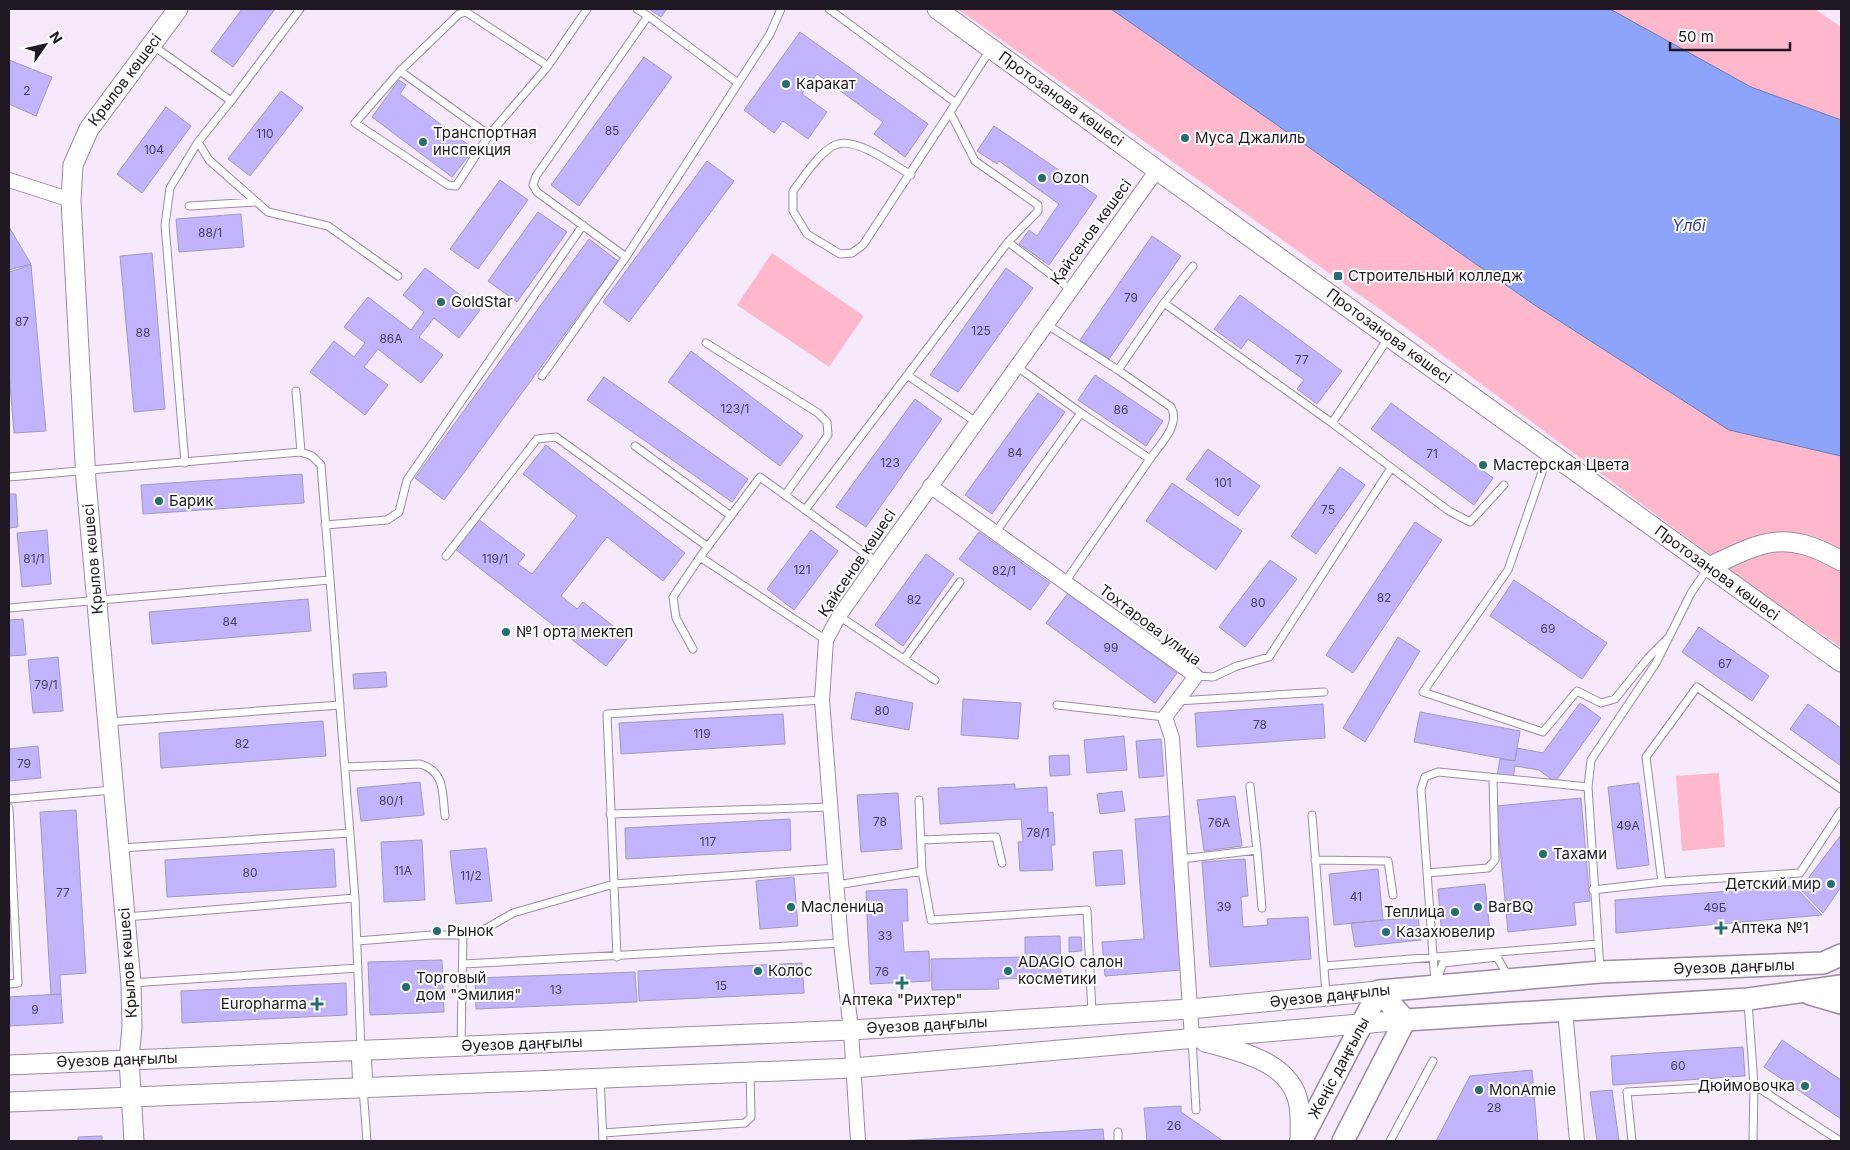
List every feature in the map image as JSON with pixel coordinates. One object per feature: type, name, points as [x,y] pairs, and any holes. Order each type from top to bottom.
[{"type":"main road","name":"Крылов көшесі","points":[[134,1141],[129,1060],[132,1027],[131,983],[86,472],[71,200],[73,165],[89,129],[178,9]]},
{"type":"main road","name":"Протозанова көшесі","points":[[938,9],[1157,170],[1841,662]]},
{"type":"main road","points":[[1709,566],[1768,541],[1790,542],[1825,552],[1841,561]]},
{"type":"main road","name":"Әуезов даңғылы","points":[[9,1065],[851,1030],[1190,1009],[1600,972],[1822,963],[1841,955]]},
{"type":"main road","name":"Әуезов даңғылы","points":[[9,1102],[853,1068],[1405,1020],[1748,999],[1841,986]]},
{"type":"main road","points":[[1342,1141],[1405,1020],[1379,991]]},
{"type":"main road","name":"Жеңіс даңғылы","points":[[1300,1141],[1379,991]]},
{"type":"main road","points":[[1803,991],[1841,1003]]},
{"type":"main road","points":[[1114,1014],[1117,1045]]},
{"type":"main road","points":[[1192,1038],[1252,1055],[1281,1074],[1292,1087],[1299,1105],[1300,1141]]},
{"type":"main road","points":[[361,1050],[364,1088]]},
{"type":"street","name":"Қайсенов көшесі","points":[[858,1141],[851,1030],[841,943],[822,700],[826,640],[839,616],[930,486],[1157,170]]},
{"type":"street","points":[[9,180],[71,200]]},
{"type":"street","name":"Тохтарова улица","points":[[930,486],[1196,676],[1165,717]]},
{"type":"street","points":[[1165,717],[1172,738],[1192,1038]]},
{"type":"street","points":[[1565,1010],[1577,1141]]},
{"type":"lane","points":[[186,463],[165,226],[170,188],[198,142],[300,9]]},
{"type":"lane","points":[[548,66],[466,12],[459,14],[400,71],[355,123],[448,185],[456,186],[489,135],[548,66],[587,9]]},
{"type":"lane","points":[[637,9],[738,83]]},
{"type":"lane","points":[[542,376],[626,257],[770,34],[781,9]]},
{"type":"lane","points":[[830,9],[956,103]]},
{"type":"lane","points":[[626,257],[538,192],[533,184],[536,176],[648,16]]},
{"type":"lane","points":[[152,45],[231,101]]},
{"type":"lane","points":[[911,175],[855,143],[838,144],[822,155],[792,191],[793,211],[807,234],[840,254],[852,253],[863,245],[911,175],[991,48]]},
{"type":"lane","points":[[400,71],[489,135]]},
{"type":"lane","points":[[805,510],[1008,242],[1038,211],[1038,205],[975,161],[950,112]]},
{"type":"lane","points":[[198,142],[209,160],[268,212],[328,226],[398,276]]},
{"type":"lane","points":[[189,206],[256,202]]},
{"type":"lane","points":[[325,525],[387,520],[399,512],[407,480],[583,226]]},
{"type":"lane","points":[[1008,242],[1070,289]]},
{"type":"lane","points":[[1118,370],[1164,303],[1193,266]]},
{"type":"lane","points":[[1164,303],[1332,423],[1449,511],[1470,522],[1504,485]]},
{"type":"lane","points":[[1046,324],[1118,370],[1171,407],[1175,414],[1174,423],[1065,582]]},
{"type":"lane","points":[[1332,423],[1389,337]]},
{"type":"lane","points":[[706,343],[818,414],[827,422],[828,435],[785,496]]},
{"type":"lane","points":[[1016,366],[1081,413],[1150,459]]},
{"type":"lane","points":[[907,375],[976,422]]},
{"type":"lane","points":[[296,391],[301,452]]},
{"type":"lane","points":[[995,533],[1081,413]]},
{"type":"lane","points":[[446,556],[537,439],[556,437],[708,547]]},
{"type":"lane","points":[[635,446],[731,516]]},
{"type":"lane","points":[[9,477],[86,472],[301,452],[312,456],[321,465],[355,898],[361,1050]]},
{"type":"lane","points":[[1549,452],[1508,570],[1423,692],[1543,732],[1577,691],[1601,703],[1615,699],[1648,658],[1668,638]]},
{"type":"lane","points":[[1196,676],[1213,677],[1237,666],[1268,657],[1391,468]]},
{"type":"lane","points":[[693,649],[676,618],[673,597],[700,557],[760,477],[877,562]]},
{"type":"lane","points":[[700,557],[826,640]]},
{"type":"lane","points":[[1600,972],[1593,890],[1588,787],[1591,760],[1656,663],[1691,593],[1709,566]]},
{"type":"lane","points":[[9,608],[330,580]]},
{"type":"lane","points":[[904,659],[960,582]]},
{"type":"lane","points":[[839,616],[935,680]]},
{"type":"lane","points":[[1662,882],[1646,757],[1697,687],[1841,790]]},
{"type":"lane","points":[[1177,701],[1324,692]]},
{"type":"lane","points":[[617,957],[607,714],[822,700]]},
{"type":"lane","points":[[1057,704],[1165,717]]},
{"type":"lane","points":[[107,722],[340,706]]},
{"type":"lane","points":[[345,767],[420,764],[432,767],[440,779],[445,816]]},
{"type":"lane","points":[[1435,986],[1421,789],[1425,777],[1438,772],[1588,787]]},
{"type":"lane","points":[[1427,873],[1488,868],[1495,860],[1493,778]]},
{"type":"lane","points":[[1250,786],[1262,908]]},
{"type":"lane","points":[[9,799],[114,790]]},
{"type":"lane","points":[[919,800],[922,871],[931,920],[1087,910],[1092,1015]]},
{"type":"lane","points":[[610,814],[831,807]]},
{"type":"lane","points":[[9,808],[18,983],[9,984]]},
{"type":"lane","points":[[1593,890],[1662,882],[1800,873],[1841,811]]},
{"type":"lane","points":[[1312,815],[1327,997]]},
{"type":"lane","points":[[119,848],[350,833]]},
{"type":"lane","points":[[921,840],[996,837],[1002,863]]},
{"type":"lane","points":[[1181,859],[1257,850]]},
{"type":"lane","points":[[1315,860],[1388,861],[1393,895]]},
{"type":"lane","points":[[357,941],[432,935],[462,935],[487,928],[513,913],[614,884],[836,868]]},
{"type":"lane","points":[[837,885],[922,871]]},
{"type":"lane","points":[[124,917],[355,898]]},
{"type":"lane","points":[[461,1046],[462,935]]},
{"type":"lane","points":[[462,964],[617,957],[841,943]]},
{"type":"lane","points":[[1324,966],[1598,944]]},
{"type":"lane","points":[[131,983],[358,968]]},
{"type":"lane","points":[[1748,999],[1754,1085],[1753,1141]]},
{"type":"lane","points":[[1192,1038],[1196,1110]]},
{"type":"lane","points":[[1390,1141],[1433,1061]]},
{"type":"lane","points":[[600,1078],[603,1137],[745,1123],[751,1118],[750,1072]]},
{"type":"lane","points":[[1632,1141],[1627,1092],[1754,1085],[1840,1141]]},
{"type":"lane","points":[[364,1088],[367,1141]]},
{"type":"lane","points":[[1118,1132],[1118,1141]]},
{"type":"shaded area","points":[[958,9],[1111,9],[1532,304],[1729,430],[1841,456],[1841,647],[1762,594],[1409,330]]},
{"type":"shaded area","points":[[1610,9],[1815,9],[1841,27],[1841,120],[1751,87]]},
{"type":"shaded area","points":[[772,253],[864,316],[829,367],[737,305]]},
{"type":"shaded area","points":[[1719,773],[1725,847],[1682,851],[1676,776]]},
{"type":"water","name":"Үлбі","points":[[1111,9],[1610,9],[1751,87],[1841,120],[1841,456],[1729,430],[1533,304]]},
{"type":"building","points":[[242,9],[275,9],[233,67],[211,51]]},
{"type":"building","points":[[649,9],[667,9],[661,17]]},
{"type":"building","name":"Каракат","points":[[800,32],[928,124],[905,157],[874,134],[883,122],[817,74],[802,94],[827,112],[808,139],[783,121],[774,133],[744,110]]},
{"type":"building","points":[[644,57],[672,77],[579,206],[551,185]]},
{"type":"building","points":[[9,60],[52,77],[36,116],[9,104]]},
{"type":"building","points":[[399,80],[406,85],[400,94],[474,149],[452,177],[372,117]]},
{"type":"building","points":[[281,91],[303,108],[250,176],[228,159]]},
{"type":"building","points":[[166,107],[191,126],[142,193],[117,174]]},
{"type":"building","points":[[994,126],[1097,196],[1049,265],[1019,244],[1029,230],[1037,236],[1059,204],[999,161],[997,164],[977,151]]},
{"type":"building","points":[[707,161],[734,181],[629,322],[603,302]]},
{"type":"building","points":[[500,180],[528,200],[478,269],[450,249]]},
{"type":"building","points":[[538,212],[567,232],[517,302],[488,281]]},
{"type":"building","points":[[241,214],[244,247],[179,252],[176,219]]},
{"type":"building","points":[[9,227],[31,264],[9,270]]},
{"type":"building","points":[[1152,236],[1181,256],[1109,359],[1080,340]]},
{"type":"building","points":[[589,239],[618,261],[444,500],[415,478]]},
{"type":"building","points":[[152,253],[165,409],[134,412],[120,256]]},
{"type":"building","points":[[31,265],[46,431],[14,433],[9,373],[9,272]]},
{"type":"building","points":[[425,268],[480,310],[459,338],[434,318],[419,337],[443,355],[421,383],[378,349],[364,367],[388,385],[365,415],[310,372],[334,341],[354,357],[365,343],[344,327],[368,297],[411,330],[424,312],[403,295]]},
{"type":"building","points":[[1006,268],[1033,288],[958,392],[930,375]]},
{"type":"building","points":[[1240,295],[1342,371],[1317,404],[1297,389],[1304,380],[1248,339],[1241,349],[1214,329]]},
{"type":"building","points":[[691,351],[803,436],[780,466],[668,382]]},
{"type":"building","points":[[1095,375],[1163,421],[1146,446],[1078,400]]},
{"type":"building","points":[[604,377],[748,479],[732,502],[587,400]]},
{"type":"building","points":[[1038,393],[1065,412],[992,514],[965,495]]},
{"type":"building","points":[[915,399],[942,419],[866,527],[836,507]]},
{"type":"building","points":[[1391,403],[1493,478],[1474,505],[1371,429]]},
{"type":"building","points":[[546,445],[685,553],[663,581],[607,537],[561,596],[577,609],[583,602],[628,638],[606,666],[455,549],[478,519],[525,555],[518,564],[532,574],[577,516],[523,474]]},
{"type":"building","points":[[1208,449],[1260,486],[1238,516],[1186,479]]},
{"type":"building","points":[[1340,467],[1365,485],[1316,554],[1291,536]]},
{"type":"building","points":[[302,474],[304,503],[143,514],[141,485]]},
{"type":"building","points":[[1172,483],[1242,531],[1216,570],[1146,521]]},
{"type":"building","points":[[9,494],[16,494],[18,527],[9,528]]},
{"type":"building","points":[[1415,522],[1442,540],[1353,673],[1326,655]]},
{"type":"building","points":[[47,530],[51,584],[22,587],[17,533]]},
{"type":"building","points":[[811,530],[838,551],[794,610],[767,589]]},
{"type":"building","points":[[979,532],[1050,583],[1030,610],[959,559]]},
{"type":"building","points":[[926,554],[954,574],[903,646],[875,625]]},
{"type":"building","points":[[1270,560],[1297,579],[1245,647],[1219,627]]},
{"type":"building","points":[[1514,580],[1607,643],[1582,679],[1490,616]]},
{"type":"building","points":[[1068,593],[1177,673],[1155,703],[1046,623]]},
{"type":"building","points":[[308,599],[311,631],[152,644],[149,612]]},
{"type":"building","points":[[23,619],[26,655],[9,656],[9,620]]},
{"type":"building","points":[[1699,627],[1769,676],[1752,701],[1682,652]]},
{"type":"building","points":[[1398,637],[1420,651],[1365,742],[1343,728]]},
{"type":"building","points":[[58,657],[63,711],[33,713],[28,660]]},
{"type":"building","points":[[386,672],[387,687],[354,689],[353,674]]},
{"type":"building","points":[[856,692],[913,703],[909,730],[851,719]]},
{"type":"building","points":[[963,699],[1021,703],[1018,739],[961,735]]},
{"type":"building","points":[[1580,703],[1601,718],[1555,782],[1539,770],[1515,766],[1513,779],[1497,776],[1500,759],[1515,761],[1517,748],[1543,753]]},
{"type":"building","points":[[1323,704],[1325,738],[1197,747],[1195,713]]},
{"type":"building","points":[[1808,704],[1841,728],[1841,766],[1790,729]]},
{"type":"building","points":[[1420,712],[1520,731],[1515,761],[1414,742]]},
{"type":"building","points":[[783,714],[785,744],[621,754],[619,723]]},
{"type":"building","points":[[323,721],[326,756],[161,768],[159,733]]},
{"type":"building","points":[[1124,736],[1127,770],[1087,773],[1084,740]]},
{"type":"building","points":[[1161,739],[1164,776],[1139,778],[1136,741]]},
{"type":"building","points":[[38,746],[41,778],[9,781],[9,749]]},
{"type":"building","points":[[1069,755],[1070,775],[1050,776],[1049,756]]},
{"type":"building","points":[[420,782],[424,815],[361,821],[357,788]]},
{"type":"building","points":[[1639,783],[1649,865],[1617,869],[1608,787]]},
{"type":"building","points":[[1015,784],[1015,789],[1047,787],[1048,813],[1053,812],[1055,845],[1051,845],[1053,870],[1020,871],[1018,842],[1023,842],[1021,819],[940,824],[938,788]]},
{"type":"building","points":[[1122,791],[1125,811],[1100,814],[1097,794]]},
{"type":"building","points":[[898,793],[902,849],[861,852],[857,795]]},
{"type":"building","points":[[1235,796],[1242,846],[1204,851],[1197,800]]},
{"type":"building","name":"Тахами","points":[[1581,798],[1590,901],[1574,903],[1576,925],[1508,932],[1496,806]]},
{"type":"building","points":[[76,810],[86,973],[60,975],[61,994],[51,995],[40,812]]},
{"type":"building","points":[[1170,816],[1182,970],[1105,976],[1102,942],[1144,939],[1135,819]]},
{"type":"building","points":[[790,819],[791,850],[626,859],[625,828]]},
{"type":"building","points":[[1841,835],[1841,887],[1823,913],[1800,889]]},
{"type":"building","points":[[422,840],[425,900],[384,902],[381,842]]},
{"type":"building","points":[[486,848],[492,901],[456,904],[450,851]]},
{"type":"building","points":[[334,849],[336,887],[167,897],[165,860]]},
{"type":"building","points":[[1122,850],[1125,884],[1096,886],[1093,852]]},
{"type":"building","points":[[1245,859],[1248,896],[1241,897],[1243,927],[1268,925],[1267,919],[1308,917],[1311,959],[1210,967],[1202,862]]},
{"type":"building","points":[[1378,869],[1383,920],[1334,925],[1329,874]]},
{"type":"building","points":[[794,877],[798,926],[760,929],[756,881]]},
{"type":"building","points":[[1485,884],[1490,933],[1442,938],[1438,889]]},
{"type":"building","points":[[1794,886],[1822,915],[1616,933],[1615,900]]},
{"type":"building","points":[[907,889],[908,921],[902,921],[904,952],[929,951],[930,981],[870,984],[866,891]]},
{"type":"building","name":"Казахювелир","points":[[1418,917],[1421,940],[1355,947],[1351,923]]},
{"type":"building","points":[[1060,936],[1061,977],[998,979],[999,989],[932,990],[931,959],[1025,957],[1025,937]]},
{"type":"building","points":[[1069,937],[1081,937],[1082,951],[1069,952]]},
{"type":"building","name":"Торговый дом \"Эмилия\"","points":[[442,960],[444,1012],[370,1015],[368,962]]},
{"type":"building","points":[[802,963],[804,993],[639,1001],[638,971]]},
{"type":"building","points":[[635,972],[637,1002],[476,1009],[475,978]]},
{"type":"building","points":[[346,983],[347,1015],[182,1023],[181,991]]},
{"type":"building","points":[[61,994],[63,1023],[9,1026],[9,997]]},
{"type":"building","points":[[1782,1040],[1841,1080],[1841,1119],[1764,1067]]},
{"type":"building","points":[[1743,1047],[1745,1076],[1613,1085],[1611,1056]]},
{"type":"building","points":[[1532,1070],[1538,1141],[1436,1141],[1470,1076]]},
{"type":"building","points":[[1612,1090],[1619,1141],[1597,1141],[1590,1092]]},
{"type":"building","points":[[1181,1106],[1181,1112],[1223,1141],[1147,1141],[1144,1108]]},
{"type":"building","points":[[1103,1129],[1104,1141],[897,1141]]},
{"type":"building","points":[[102,1136],[102,1141],[78,1141],[78,1137]]},
{"type":"place","name":"Каракат","points":[[786,84]]},
{"type":"place","name":"Муса Джалиль","points":[[1185,138]]},
{"type":"place","name":"Транспортная инспекция","points":[[423,142]]},
{"type":"place","name":"Ozon","points":[[1042,178]]},
{"type":"place","name":"Строительный колледж","points":[[1338,276]]},
{"type":"place","name":"GoldStar","points":[[441,302]]},
{"type":"place","name":"Мастерская Цвета","points":[[1483,465]]},
{"type":"place","name":"Барик","points":[[159,501]]},
{"type":"place","name":"№1 орта мектеп","points":[[506,632]]},
{"type":"place","name":"Тахами","points":[[1543,854]]},
{"type":"place","name":"Детский мир","points":[[1831,884]]},
{"type":"place","name":"Масленица","points":[[791,907]]},
{"type":"place","name":"BarBQ","points":[[1478,907]]},
{"type":"place","name":"Теплица","points":[[1455,912]]},
{"type":"place","name":"Аптека №1","points":[[1721,928]]},
{"type":"place","name":"Рынок","points":[[437,931]]},
{"type":"place","name":"Казахювелир","points":[[1386,932]]},
{"type":"place","name":"Колос","points":[[758,971]]},
{"type":"place","name":"ADAGIO салон косметики","points":[[1008,971]]},
{"type":"place","name":"Аптека \"Рихтер\"","points":[[902,983]]},
{"type":"place","name":"Торговый дом \"Эмилия\"","points":[[406,987]]},
{"type":"place","name":"Europharma","points":[[317,1004]]},
{"type":"place","name":"Дюймовочка","points":[[1805,1086]]},
{"type":"place","name":"MonAmie","points":[[1479,1090]]}]
